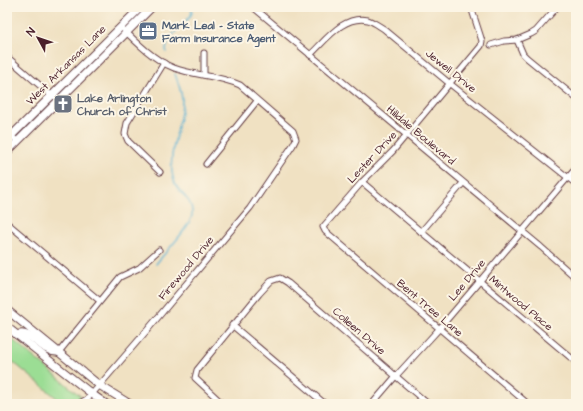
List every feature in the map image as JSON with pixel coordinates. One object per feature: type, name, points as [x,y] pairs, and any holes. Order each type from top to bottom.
[{"type":"main road","name":"West Arkansas Lane","points":[[8,136],[140,7]]},
{"type":"main road","name":"West Arkansas Lane","points":[[7,152],[152,7]]},
{"type":"main road","points":[[7,310],[99,385],[130,404]]},
{"type":"main road","points":[[7,327],[106,404]]},
{"type":"main road","points":[[17,335],[23,333],[52,353],[58,352]]},
{"type":"street","name":"Hilldale Boulevard","points":[[253,7],[576,278]]},
{"type":"street","name":"Lester Drive","points":[[324,225],[362,182],[393,151],[481,46],[482,41],[471,7]]},
{"type":"street","points":[[491,45],[504,41],[517,40],[536,30],[557,7]]},
{"type":"street","name":"Jewell Drive","points":[[310,55],[344,24],[358,19],[374,22],[576,184]]},
{"type":"street","points":[[121,27],[144,49],[173,68],[230,80],[240,85],[257,101],[206,164]]},
{"type":"street","points":[[517,40],[523,54],[527,58],[576,98]]},
{"type":"street","points":[[204,54],[204,75]]},
{"type":"street","points":[[7,56],[51,95],[60,99]]},
{"type":"street","points":[[160,172],[128,141],[125,134],[127,123],[164,63]]},
{"type":"street","name":"Firewood Drive","points":[[78,404],[92,394],[250,208],[293,145],[296,135],[293,131],[257,101]]},
{"type":"street","points":[[8,136],[18,141]]},
{"type":"street","name":"Lee Drive","points":[[372,404],[395,376],[439,329],[576,168]]},
{"type":"street","name":"Mintwood Place","points":[[362,182],[576,362]]},
{"type":"street","points":[[421,232],[463,182]]},
{"type":"street","points":[[7,223],[100,301]]},
{"type":"street","name":"Bent Tree Lane","points":[[324,225],[325,231],[528,404]]},
{"type":"street","points":[[58,352],[120,277],[139,268],[160,250]]},
{"type":"street","name":"Colleen Drive","points":[[232,326],[259,294],[275,279],[282,278],[428,404]]},
{"type":"street","points":[[223,404],[198,382],[195,375],[197,370],[232,326],[324,404]]},
{"type":"green space","points":[[7,335],[90,404],[64,404],[7,357]]},
{"type":"waterway","points":[[166,52],[172,36],[191,15],[191,7]]},
{"type":"waterway","points":[[156,264],[182,233],[192,215],[190,203],[176,185],[172,172],[172,155],[180,120],[182,100],[175,74]]},
{"type":"place","name":"Mark Leal - State Farm Insurance Agent","points":[[148,31]]},
{"type":"place","name":"Lake Arlington Church of Christ","points":[[63,104]]}]
